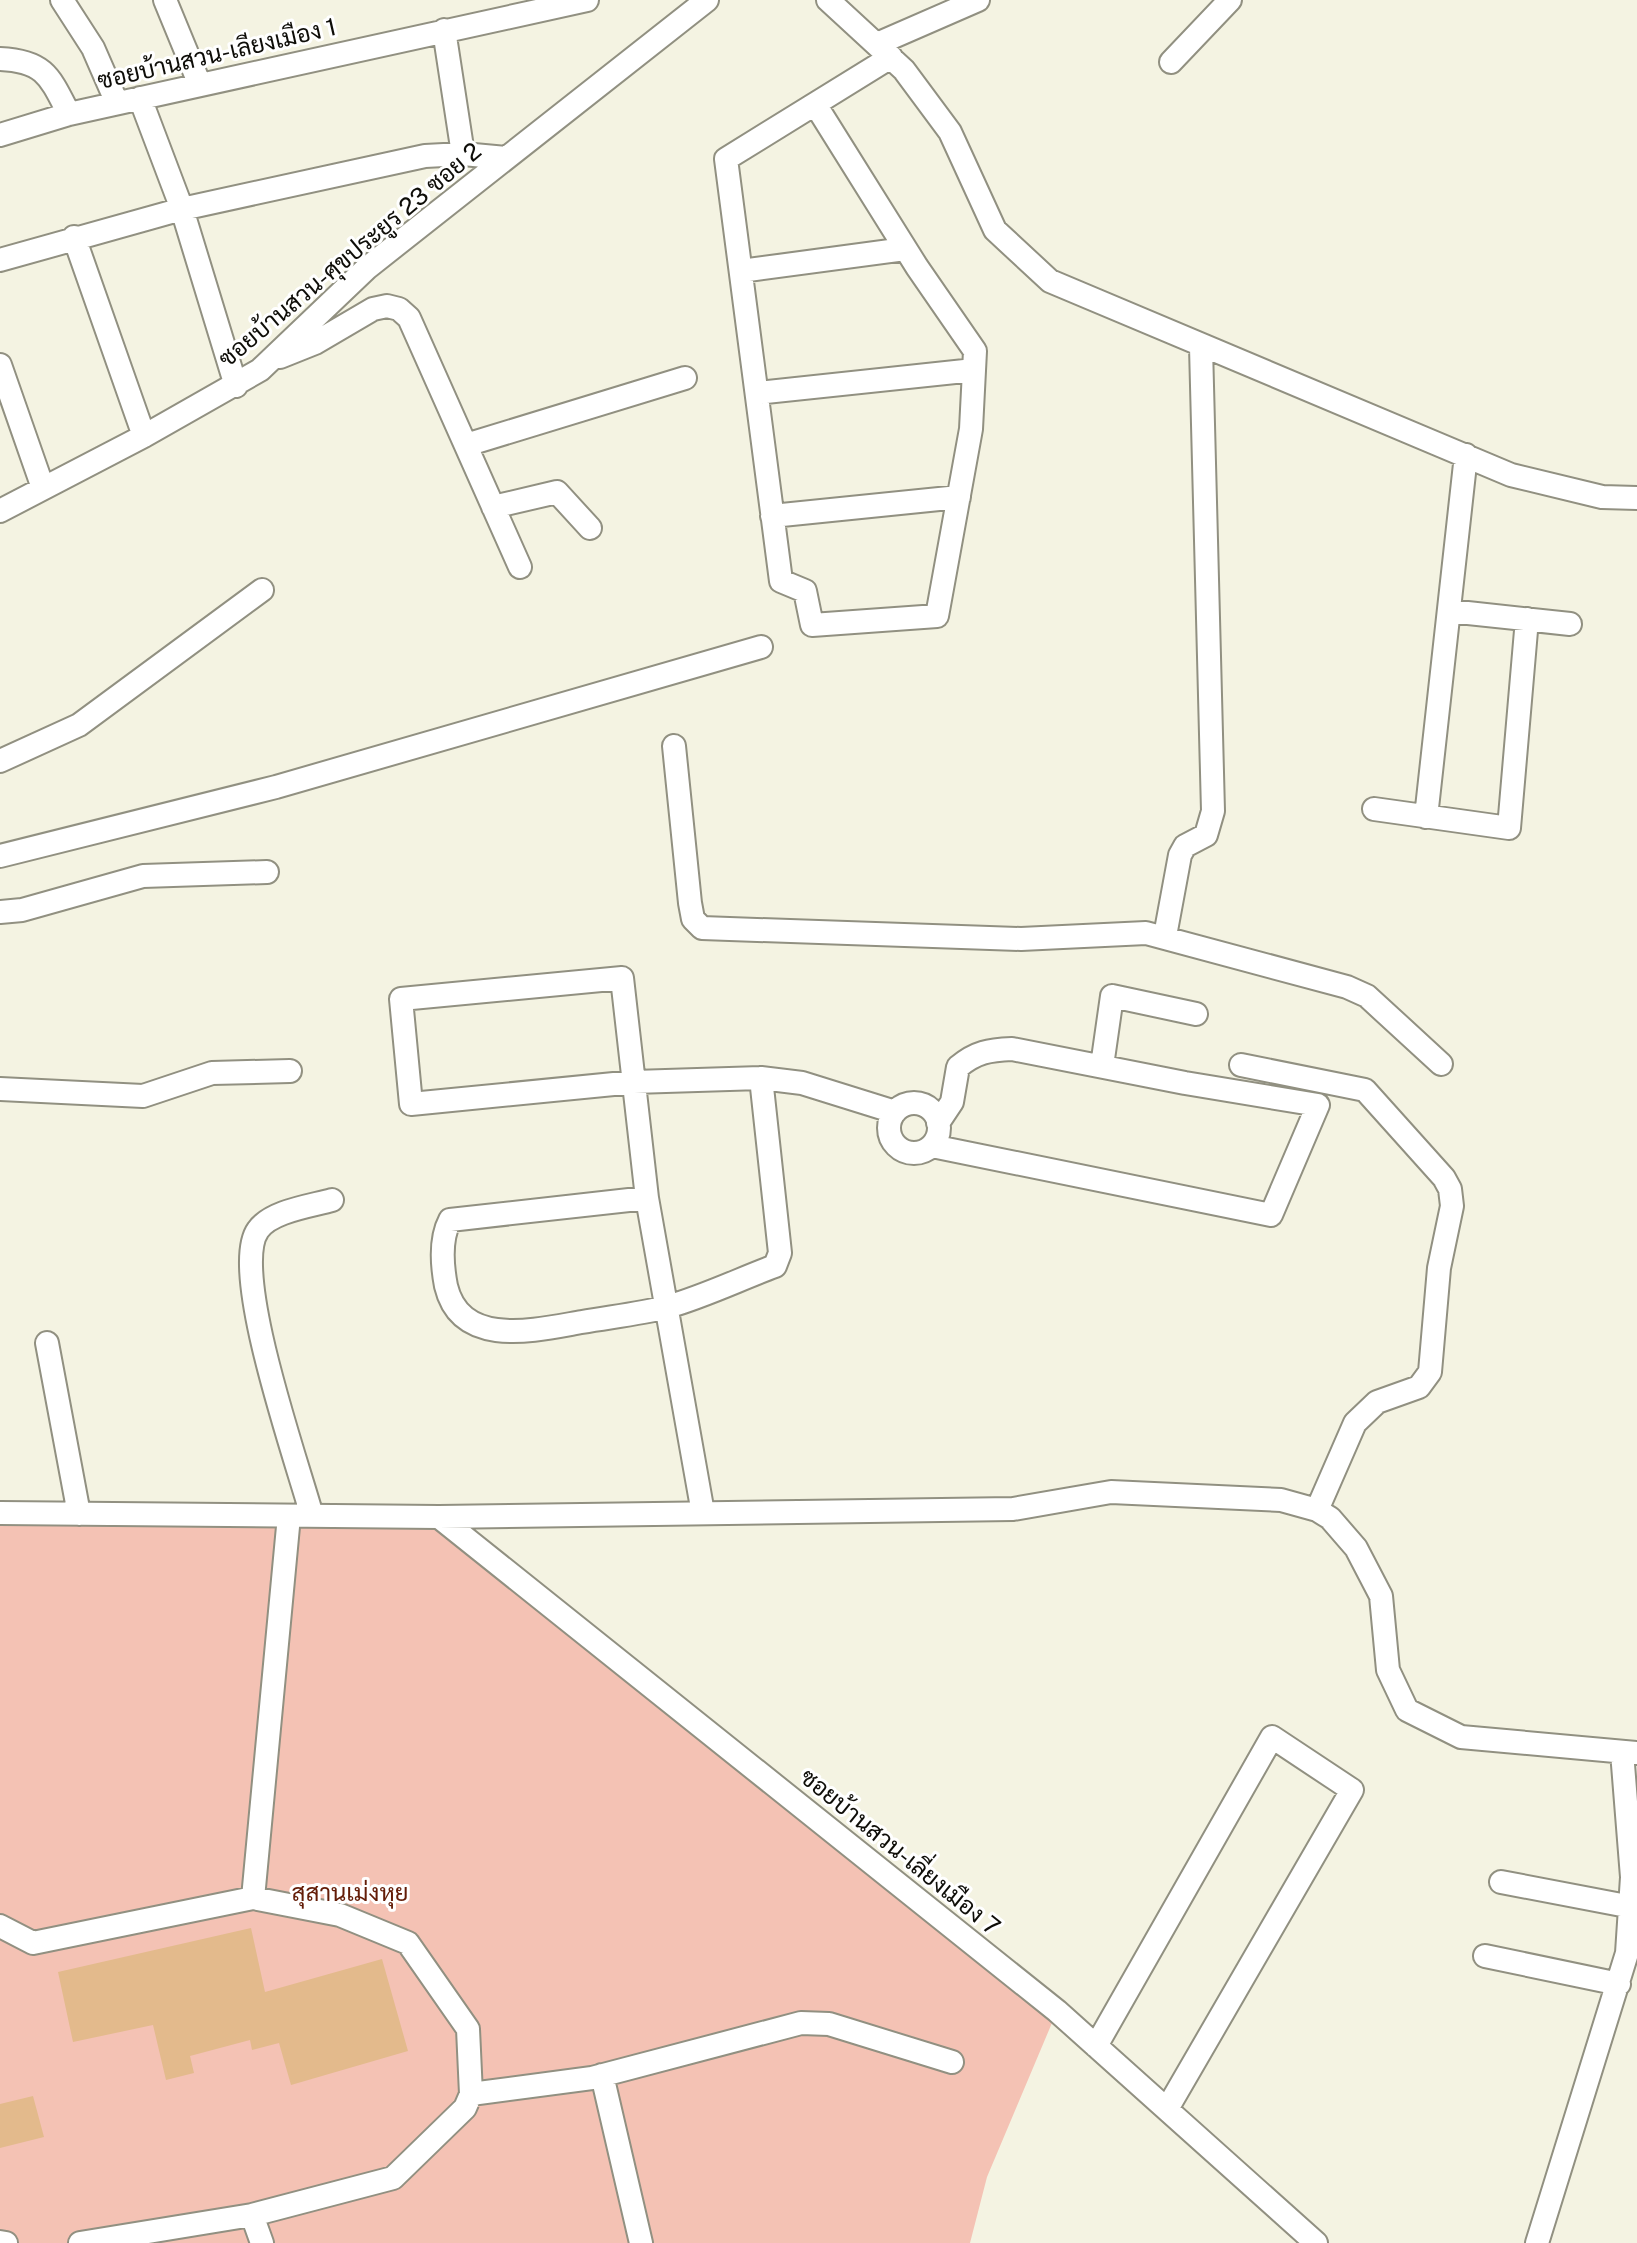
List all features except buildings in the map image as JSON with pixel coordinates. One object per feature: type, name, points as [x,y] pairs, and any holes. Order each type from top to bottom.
[{"type":"street","points":[[62,0],[93,48],[117,103]]},
{"type":"street","points":[[165,0],[200,85]]},
{"type":"street","name":"ซอยบ้านสวน-เลียงเมือง 1","points":[[0,135],[69,114],[587,0]]},
{"type":"street","name":"ซอยบ้านสวน-ศุขประยูร 23 ซอย 2","points":[[0,511],[236,386],[271,360],[367,268],[707,0]]},
{"type":"street","points":[[828,0],[884,50],[950,132],[995,230],[1050,281],[1511,475],[1602,497],[1637,498]]},
{"type":"street","points":[[815,104],[905,249],[975,351],[971,429],[937,616],[812,625],[805,591],[781,581],[726,159],[815,104],[884,50],[978,0]]},
{"type":"street","points":[[1171,62],[1230,0]]},
{"type":"street","points":[[444,30],[463,154]]},
{"type":"street","points":[[0,59],[35,64],[48,74],[69,114]]},
{"type":"street","points":[[140,98],[182,209],[236,386]]},
{"type":"street","points":[[0,260],[182,209],[425,156],[463,154],[506,158]]},
{"type":"street","points":[[74,237],[144,436]]},
{"type":"street","points":[[741,271],[905,249]]},
{"type":"street","points":[[271,360],[315,343],[373,309],[387,306],[399,309],[409,318],[520,567]]},
{"type":"street","points":[[1165,936],[1180,855],[1185,846],[1206,835],[1213,811],[1201,347]]},
{"type":"street","points":[[0,365],[43,488]]},
{"type":"street","points":[[757,393],[974,370]]},
{"type":"street","points":[[466,445],[685,378]]},
{"type":"street","points":[[1426,817],[1466,455]]},
{"type":"street","points":[[493,507],[557,492],[590,528]]},
{"type":"street","points":[[772,516],[959,497]]},
{"type":"street","points":[[0,761],[79,725],[262,590]]},
{"type":"street","points":[[1449,611],[1570,624]]},
{"type":"street","points":[[1374,809],[1509,828],[1527,619]]},
{"type":"street","points":[[0,856],[276,787],[761,647]]},
{"type":"street","points":[[674,746],[690,903],[693,919],[702,928],[1021,939],[1125,933],[1165,936],[1347,987],[1367,996],[1441,1064]]},
{"type":"street","points":[[0,912],[22,910],[143,876],[267,872]]},
{"type":"street","points":[[703,1513],[647,1198],[634,1082],[622,978],[401,999],[411,1104],[634,1082],[761,1078],[802,1083],[895,1112]]},
{"type":"street","points":[[1102,1066],[1112,996],[1196,1014]]},
{"type":"street","points":[[932,1146],[938,1123],[952,1102],[958,1067],[980,1051],[1012,1049],[1318,1105],[1271,1215],[932,1146],[916,1153],[899,1149],[889,1135],[895,1112],[908,1104],[924,1105],[938,1123]]},
{"type":"street","points":[[1241,1065],[1365,1090],[1444,1178],[1452,1198],[1439,1268],[1430,1372],[1419,1387],[1377,1402],[1363,1412],[1355,1423],[1317,1510]]},
{"type":"street","points":[[0,1089],[143,1096],[212,1073],[290,1071]]},
{"type":"street","points":[[647,1198],[450,1220],[442,1253],[444,1273],[455,1310],[465,1318],[503,1332],[518,1334],[667,1307],[779,1262],[761,1078]]},
{"type":"street","points":[[312,1516],[254,1309],[250,1273],[252,1245],[259,1228],[274,1218],[332,1200]]},
{"type":"street","points":[[47,1343],[79,1514]]},
{"type":"street","points":[[0,1513],[439,1517],[1013,1509],[1111,1492],[1281,1500],[1317,1510],[1330,1518],[1356,1548],[1381,1596],[1388,1670],[1407,1710],[1461,1737],[1630,1752],[1632,1907],[1627,1953],[1537,2243]]},
{"type":"street","points":[[253,1898],[289,1516]]},
{"type":"street","name":"ซอยบ้านสวน-เลี่ยงเมือง 7","points":[[439,1517],[1096,2046],[1316,2243]]},
{"type":"street","points":[[1096,2046],[1272,1737],[1352,1790],[1167,2109]]},
{"type":"street","points":[[1501,1882],[1632,1907]]},
{"type":"street","points":[[0,1926],[33,1943],[253,1898],[340,1915],[408,1943],[468,2029],[471,2094],[465,2108],[393,2178],[252,2215],[80,2243]]},
{"type":"street","points":[[1485,1956],[1619,1984]]},
{"type":"street","points":[[471,2094],[602,2075],[811,2022],[829,2024],[952,2062]]},
{"type":"street","points":[[602,2075],[641,2243]]},
{"type":"street","points":[[252,2215],[262,2243]]},
{"type":"street","points":[[0,2242],[6,2243]]},
{"type":"green space","name":"สุสานเม่งหุย","points":[[0,1513],[439,1517],[1057,2011],[987,2177],[970,2243],[0,2243]]}]
